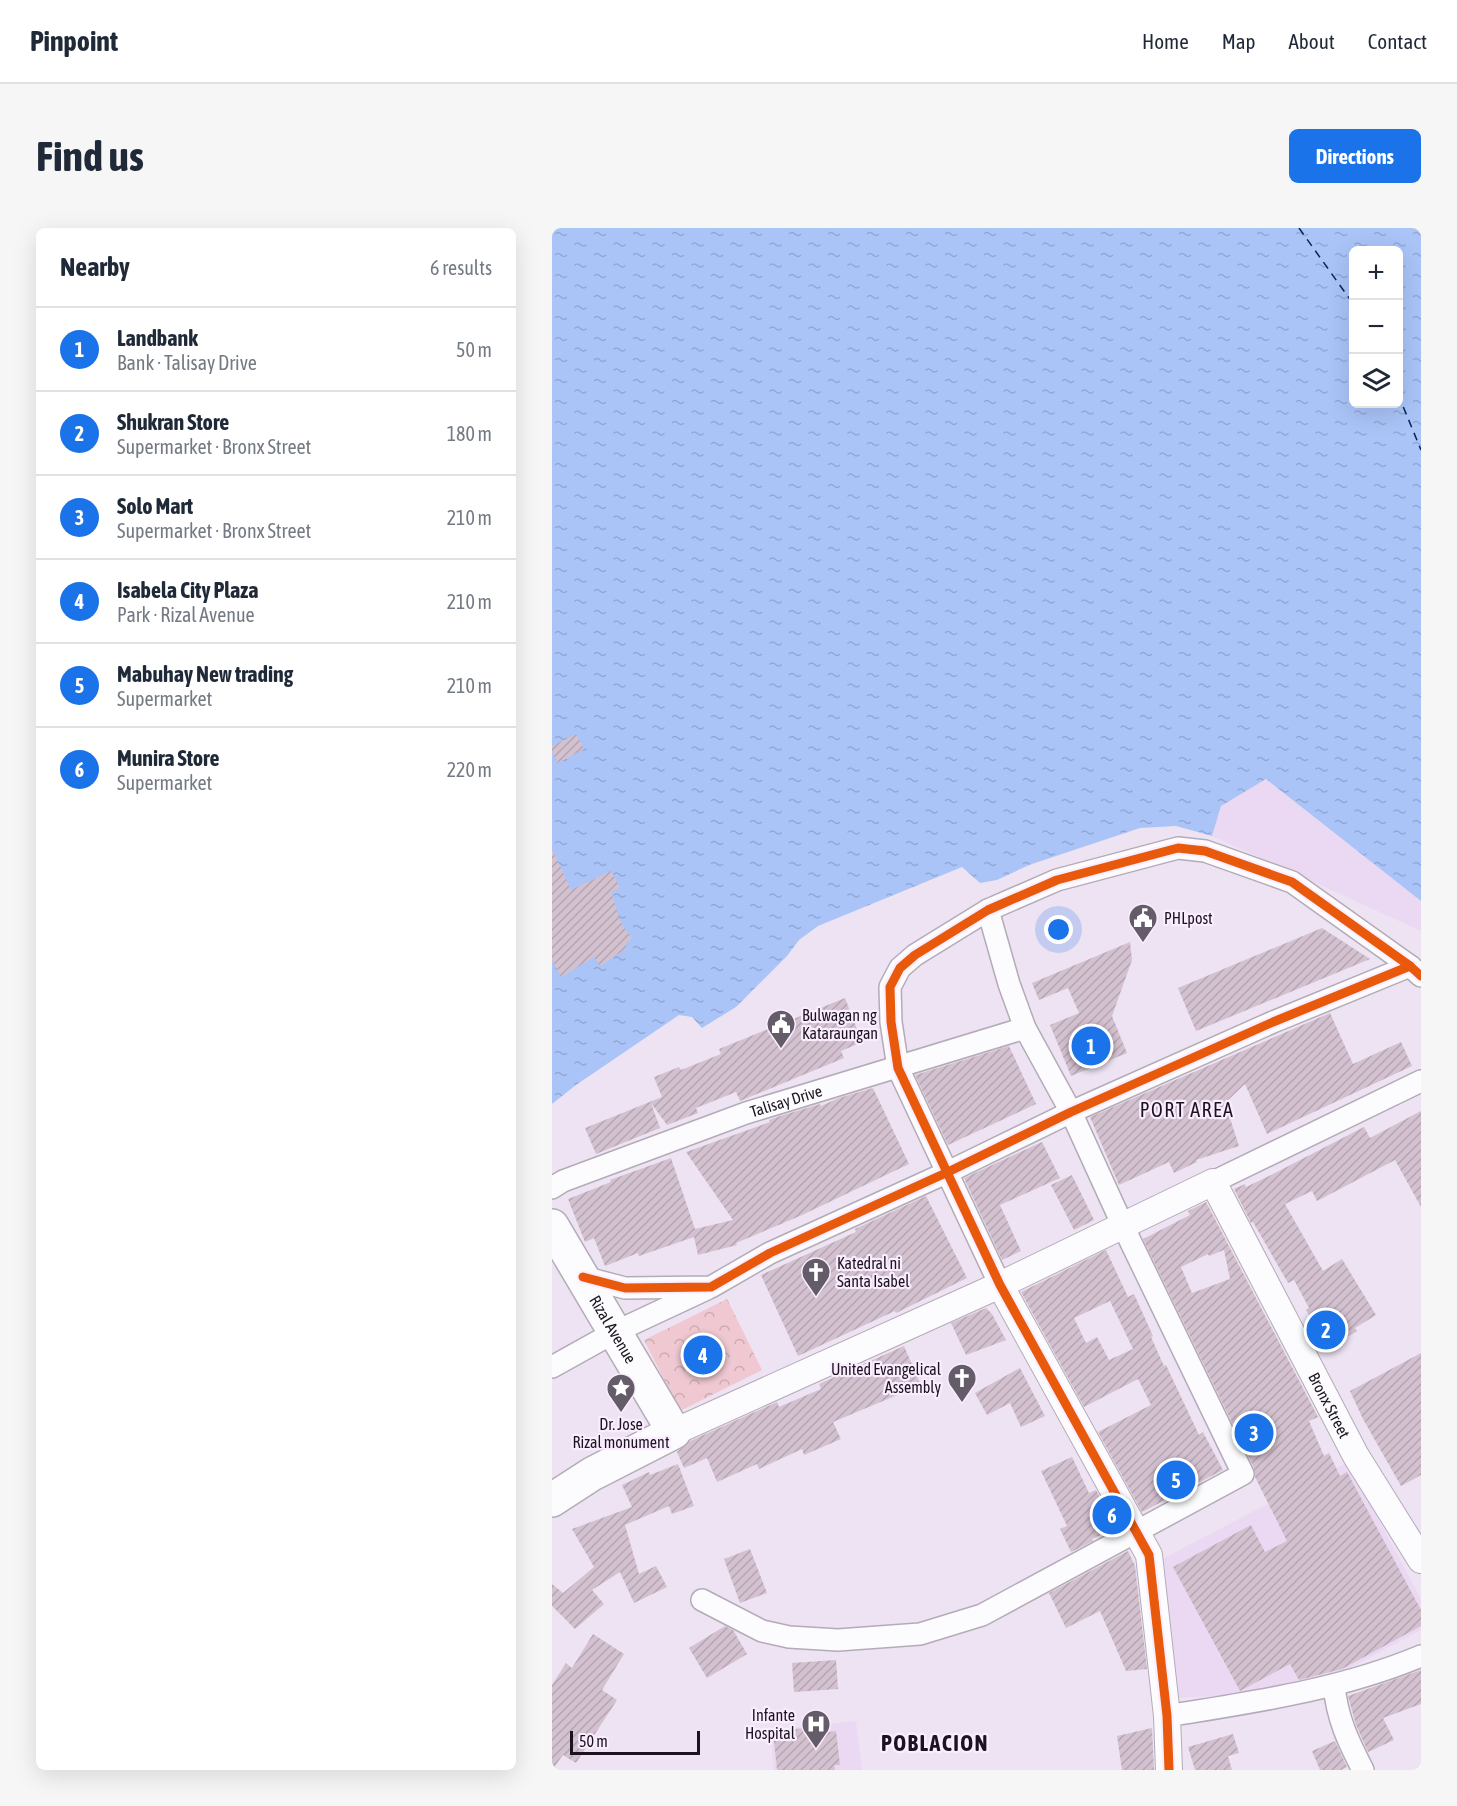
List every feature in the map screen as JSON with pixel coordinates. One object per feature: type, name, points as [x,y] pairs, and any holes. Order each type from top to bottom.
[{"type":"main road","name":"Rizal Avenue","points":[[552,1226],[674,1432]]},
{"type":"main road","points":[[552,1500],[592,1474],[674,1432]]},
{"type":"street","points":[[1169,1770],[1167,1716],[1149,1555],[1000,1285],[898,1068],[891,1022],[890,987],[900,968],[915,956],[988,910],[1057,880],[1178,848],[1205,851],[1292,882],[1416,971]]},
{"type":"street","points":[[702,1600],[762,1631],[789,1637],[838,1640],[920,1634],[982,1615],[1243,1473],[1123,1226],[1071,1112],[1025,1028],[1009,984],[988,910]]},
{"type":"street","points":[[552,1367],[615,1332],[711,1287],[770,1253],[948,1172],[1071,1112],[1273,1022],[1416,971]]},
{"type":"street","name":"Talisay Drive","points":[[552,1188],[563,1181],[746,1113],[1025,1028]]},
{"type":"street","points":[[674,1432],[1000,1285],[1421,1081]]},
{"type":"street","name":"Bronx Street","points":[[1213,1182],[1356,1456],[1421,1560]]},
{"type":"street","points":[[583,1277],[625,1288],[711,1287]]},
{"type":"street","points":[[1167,1716],[1301,1694],[1389,1670],[1421,1656]]},
{"type":"street","points":[[1334,1685],[1336,1706],[1341,1722],[1363,1770]]},
{"type":"shaded area","points":[[1266,779],[1421,901],[1421,931],[1212,836],[1221,806]]},
{"type":"shaded area","points":[[1348,1462],[1421,1599],[1421,1630],[1305,1692],[1176,1698],[1164,1558]]},
{"type":"shaded area","name":"Infante Hospital","points":[[856,1721],[862,1770],[774,1770],[770,1730]]},
{"type":"green space","points":[[727,1299],[762,1370],[680,1411],[644,1340]]},
{"type":"water","points":[[552,228],[1421,228],[1421,901],[1266,779],[1221,806],[1212,836],[1176,826],[1140,828],[1029,865],[997,880],[980,883],[962,867],[818,926],[799,940],[787,956],[736,1007],[702,1028],[692,1017],[679,1015],[552,1104]]},
{"type":"building","points":[[576,734],[584,749],[558,763],[552,752],[552,746]]},
{"type":"building","points":[[552,849],[571,890],[611,871],[620,888],[611,892],[621,923],[632,939],[625,944],[627,948],[600,966],[594,957],[561,977],[552,960]]},
{"type":"building","points":[[1322,928],[1370,959],[1196,1031],[1178,988]]},
{"type":"building","points":[[1130,942],[1132,960],[1112,1016],[1127,1053],[1071,1076],[1050,1025],[1079,1013],[1068,988],[1039,1000],[1032,983]]},
{"type":"building","points":[[845,998],[862,1042],[841,1051],[844,1058],[740,1101],[736,1092],[696,1108],[698,1113],[667,1125],[651,1103],[660,1128],[596,1154],[585,1128],[662,1097],[654,1077],[679,1067],[681,1070],[721,1054],[719,1049]]},
{"type":"building","points":[[1330,1013],[1353,1064],[1401,1042],[1412,1066],[1267,1134],[1245,1084],[1225,1103],[1239,1146],[1196,1160],[1197,1162],[1174,1173],[1169,1162],[1119,1185],[1090,1117]]},
{"type":"building","points":[[1009,1046],[1036,1104],[948,1145],[915,1075]]},
{"type":"building","points":[[873,1088],[909,1164],[800,1216],[736,1243],[737,1245],[698,1255],[694,1237],[639,1256],[638,1253],[605,1266],[594,1238],[585,1242],[568,1199],[611,1182],[610,1180],[671,1158],[695,1229],[733,1220],[686,1152],[770,1122],[769,1120],[780,1116],[820,1104],[821,1106]]},
{"type":"building","points":[[1421,1111],[1421,1207],[1395,1160],[1317,1201],[1312,1191],[1285,1204],[1323,1271],[1342,1259],[1376,1315],[1355,1328],[1357,1331],[1329,1348],[1306,1310],[1309,1308],[1294,1280],[1288,1283],[1253,1222],[1251,1223],[1234,1189],[1245,1184],[1246,1187],[1364,1127],[1370,1138]]},
{"type":"building","points":[[1042,1142],[1060,1178],[1000,1205],[1021,1251],[1002,1260],[964,1178]]},
{"type":"building","points":[[1072,1175],[1094,1220],[1074,1230],[1051,1185]]},
{"type":"building","points":[[926,1196],[967,1278],[896,1313],[895,1311],[798,1356],[761,1275],[856,1232],[855,1229]]},
{"type":"building","points":[[1206,1202],[1318,1417],[1309,1421],[1324,1456],[1329,1453],[1340,1476],[1347,1472],[1421,1610],[1421,1626],[1342,1669],[1299,1680],[1290,1664],[1240,1691],[1173,1567],[1251,1525],[1265,1552],[1287,1541],[1143,1239],[1190,1215],[1188,1211]],"holes":[[[1224,1250],[1230,1279],[1192,1293],[1181,1267],[1208,1254],[1209,1256]]]},
{"type":"building","points":[[1106,1250],[1128,1297],[1134,1294],[1164,1366],[1166,1365],[1199,1435],[1203,1432],[1223,1470],[1142,1512],[1098,1432],[1151,1405],[1138,1379],[1084,1407],[1021,1292]],"holes":[[[1110,1301],[1133,1349],[1109,1360],[1097,1337],[1086,1343],[1074,1318]]]},
{"type":"building","points":[[986,1308],[992,1314],[1006,1340],[966,1355],[951,1323]]},
{"type":"building","points":[[904,1346],[921,1385],[833,1422],[841,1439],[804,1455],[802,1449],[759,1469],[757,1464],[717,1482],[707,1458],[684,1468],[677,1452],[690,1441],[777,1402],[779,1407],[821,1389],[819,1384]]},
{"type":"building","points":[[1421,1353],[1421,1475],[1401,1486],[1350,1391]]},
{"type":"building","points":[[1020,1368],[1045,1416],[1021,1427],[1010,1403],[987,1415],[975,1393]]},
{"type":"building","points":[[1072,1457],[1089,1493],[1096,1490],[1116,1527],[1071,1552],[1060,1529],[1067,1526],[1041,1471]]},
{"type":"building","points":[[678,1464],[694,1506],[672,1514],[669,1506],[625,1525],[639,1574],[656,1566],[667,1587],[634,1603],[620,1572],[592,1590],[604,1604],[575,1629],[552,1606],[552,1584],[563,1593],[594,1567],[572,1529],[632,1507],[622,1485],[649,1472],[650,1475]]},
{"type":"building","points":[[750,1549],[767,1593],[740,1603],[724,1559]]},
{"type":"building","points":[[1128,1551],[1135,1566],[1147,1669],[1126,1671],[1100,1611],[1066,1628],[1049,1593]]},
{"type":"building","points":[[725,1626],[733,1630],[747,1654],[707,1678],[689,1648]]},
{"type":"building","points":[[593,1634],[624,1654],[602,1690],[617,1700],[576,1763],[563,1755],[552,1770],[552,1685],[566,1663],[572,1668]]},
{"type":"building","points":[[836,1660],[838,1689],[794,1692],[792,1663]]},
{"type":"building","points":[[1421,1670],[1421,1704],[1383,1718],[1394,1740],[1368,1752],[1356,1725],[1348,1696]]},
{"type":"building","name":"Infante Hospital","points":[[804,1728],[805,1735],[836,1731],[840,1765],[834,1765],[835,1770],[777,1770],[773,1732]]},
{"type":"building","points":[[1152,1728],[1154,1770],[1122,1770],[1117,1736]]},
{"type":"building","points":[[1233,1734],[1239,1753],[1228,1756],[1232,1770],[1195,1770],[1188,1747]]},
{"type":"building","points":[[1335,1741],[1347,1767],[1341,1770],[1320,1770],[1312,1751]]},
{"type":"ferry route","points":[[1299,228],[1350,300]]},
{"type":"ferry route","points":[[1403,406],[1421,450]]},
{"type":"cycle path","points":[[1169,1770],[1167,1716],[1149,1555],[1000,1285],[898,1068],[891,1022],[890,987],[900,968],[915,955],[988,910],[1057,880],[1178,848],[1205,851],[1292,882],[1421,976]]},
{"type":"cycle path","points":[[583,1277],[625,1288],[711,1287],[770,1253],[948,1172],[1071,1112],[1273,1022],[1410,966]]},
{"type":"place","name":"PHLpost","points":[[1143,944]]},
{"type":"place","name":"Landbank","points":[[1091,1046]]},
{"type":"place","name":"Bulwagan ng Kataraungan","points":[[781,1050]]},
{"type":"place","name":"Katedral ni Santa Isabel","points":[[816,1298]]},
{"type":"place","name":"Shukran Store","points":[[1326,1330]]},
{"type":"place","name":"Isabela City Plaza","points":[[703,1355]]},
{"type":"place","name":"United Evangelical Assembly","points":[[962,1404]]},
{"type":"place","name":"Dr. Jose Rizal monument","points":[[621,1414]]},
{"type":"place","name":"Solo Mart","points":[[1254,1433]]},
{"type":"place","name":"Mabuhay New trading","points":[[1176,1480]]},
{"type":"place","name":"Munira Store","points":[[1112,1515]]},
{"type":"place","name":"Infante Hospital","points":[[816,1750]]},
{"type":"district","name":"PORT AREA","points":[[1187,1110]]},
{"type":"district","name":"POBLACION","points":[[935,1743]]}]
